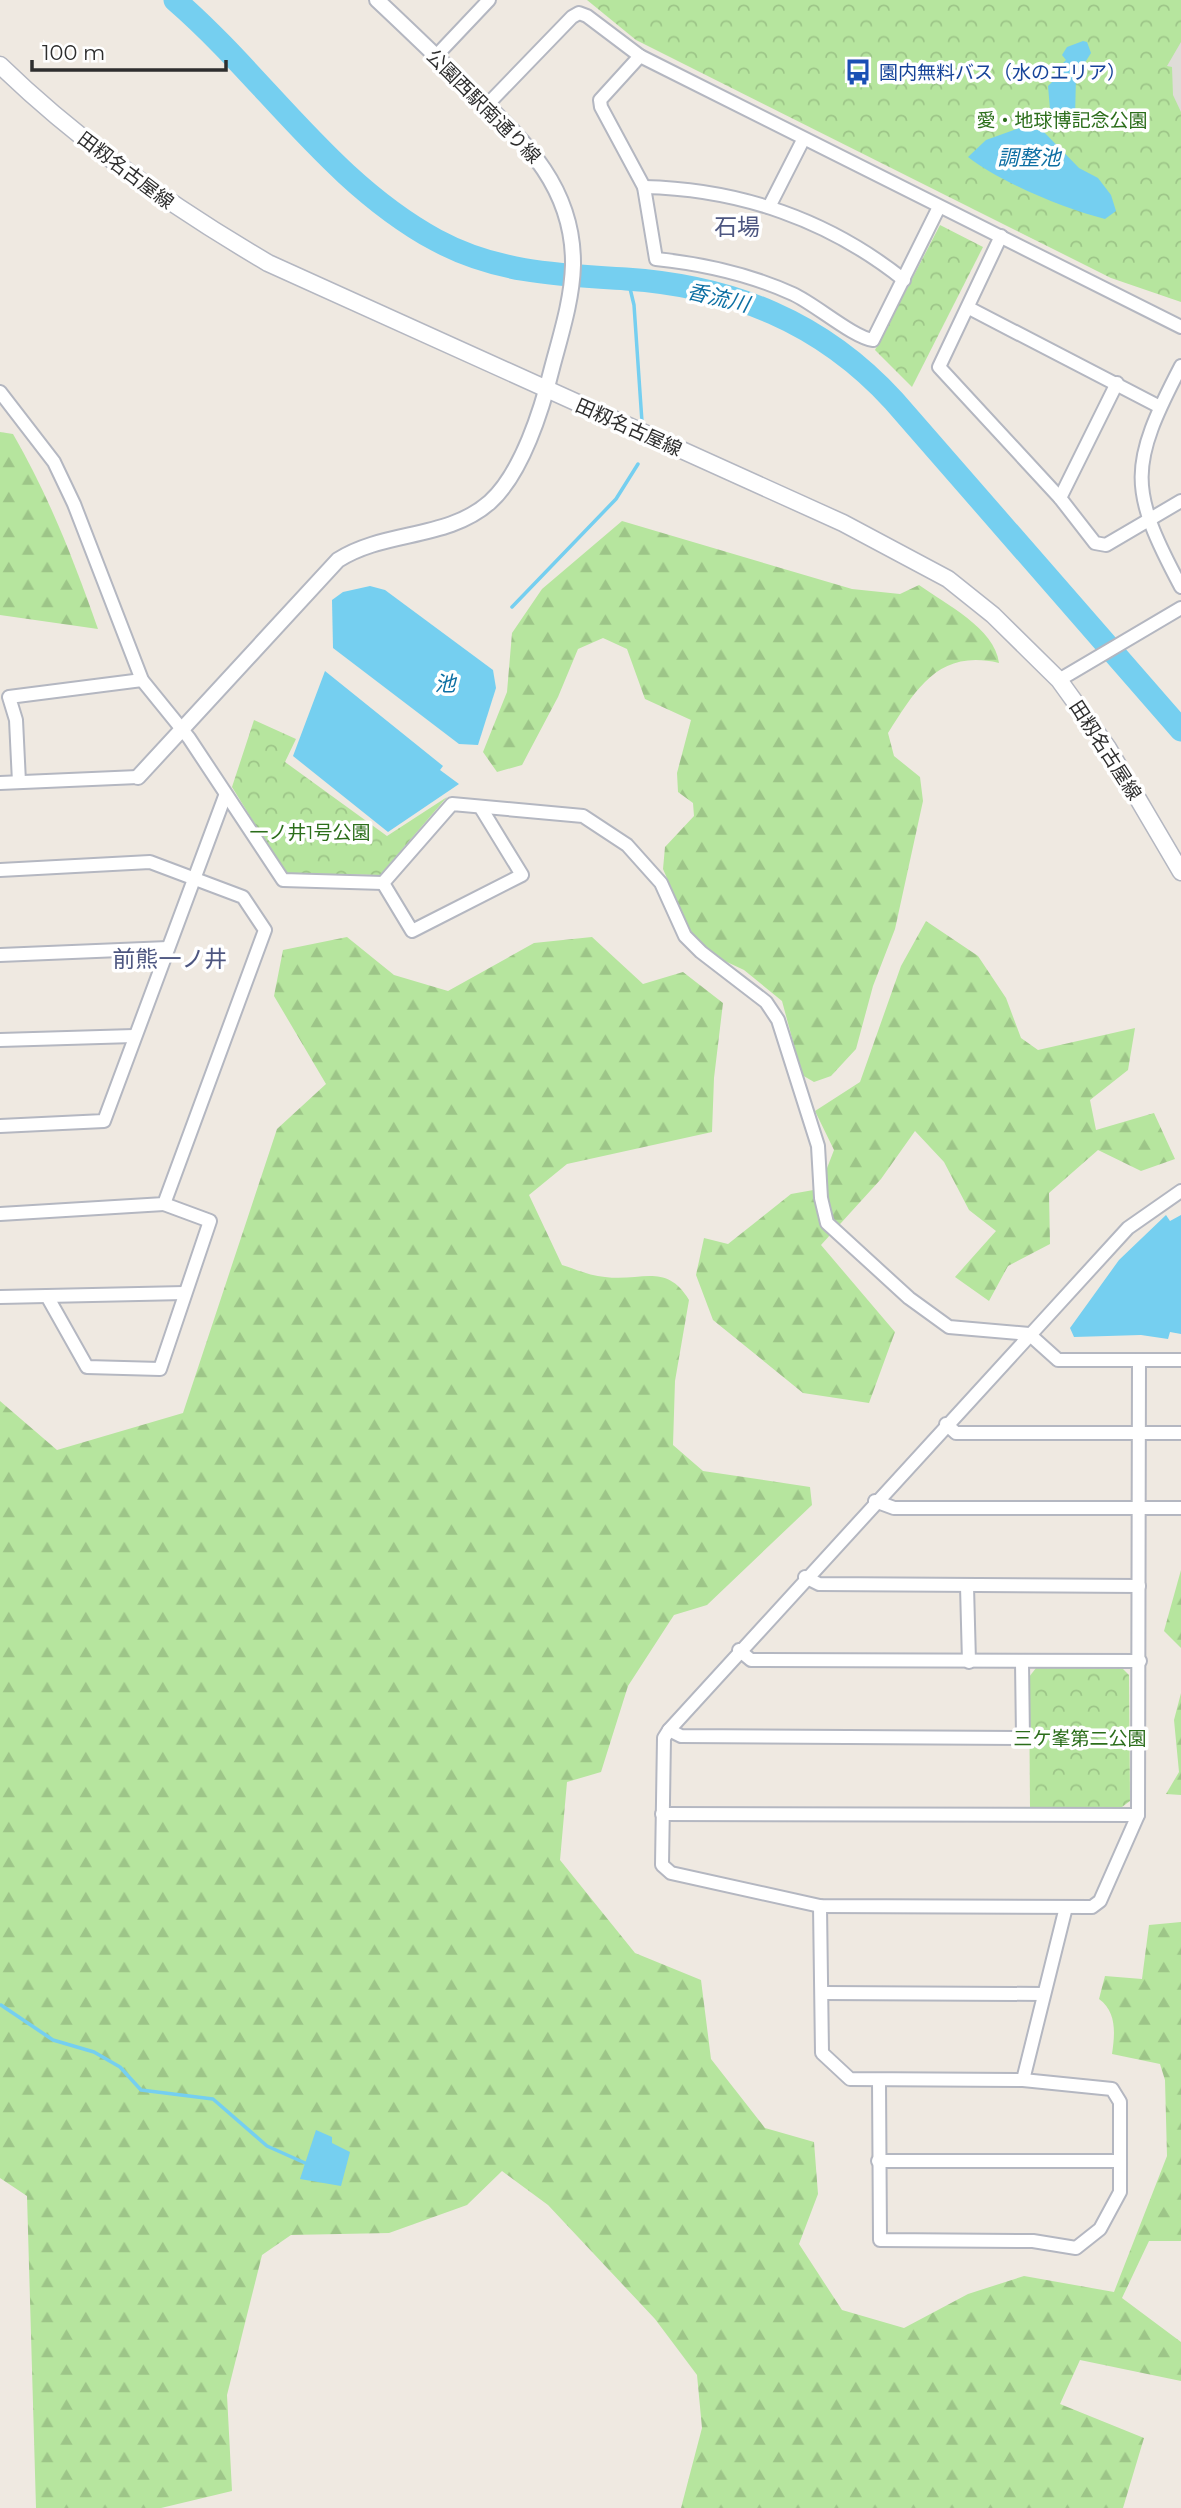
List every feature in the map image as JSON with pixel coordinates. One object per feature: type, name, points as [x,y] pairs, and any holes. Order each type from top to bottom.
[{"type":"main road","name":"田籾名古屋線","points":[[0,65],[103,153],[184,214],[268,263],[547,391],[653,436],[898,550],[948,579],[993,615],[1059,680],[1108,748],[1181,872]]},
{"type":"street","name":"公園西駅南通り線","points":[[138,777],[338,560],[353,550],[388,538],[444,527],[490,501],[518,463],[547,391],[571,292],[573,262],[565,211],[558,191],[532,150],[377,0]]},
{"type":"street","points":[[436,56],[486,1]]},
{"type":"street","points":[[487,105],[572,17],[579,13],[587,16],[640,56],[803,140],[1181,327]]},
{"type":"street","points":[[640,56],[600,100],[601,107],[644,187],[656,258],[708,265],[764,282],[824,310],[863,339],[873,340],[939,207]]},
{"type":"street","points":[[769,207],[803,140]]},
{"type":"street","points":[[644,187],[695,189],[769,207],[850,242],[904,279]]},
{"type":"street","points":[[1001,236],[939,367],[1060,498],[1095,542],[1106,545],[1181,501]]},
{"type":"street","points":[[969,308],[1160,407]]},
{"type":"street","points":[[1181,366],[1144,446],[1141,490],[1147,521],[1181,587]]},
{"type":"street","points":[[1060,498],[1117,383]]},
{"type":"street","points":[[0,392],[54,462],[74,504],[142,680],[182,732],[283,880],[383,883]]},
{"type":"street","points":[[1059,680],[1089,659],[1181,608]]},
{"type":"street","points":[[19,782],[16,720],[9,697],[142,680]]},
{"type":"street","points":[[0,783],[138,777]]},
{"type":"street","points":[[0,1126],[104,1121],[225,796]]},
{"type":"street","points":[[383,883],[452,804],[583,816],[627,845],[661,883],[685,936],[701,952],[766,1002],[778,1020],[817,1146],[821,1198],[827,1223],[909,1298],[949,1327],[1029,1334],[1058,1360],[1181,1360]]},
{"type":"street","points":[[383,883],[412,931],[522,875],[481,808]]},
{"type":"street","points":[[0,870],[150,862],[243,897],[265,930],[164,1204]]},
{"type":"street","points":[[0,955],[168,948]]},
{"type":"street","points":[[0,1040],[134,1037]]},
{"type":"street","points":[[1139,1360],[1138,1815],[1100,1901],[1091,1907],[820,1906],[671,1873],[662,1865],[664,1738],[669,1730],[805,1577],[1128,1228],[1181,1191]]},
{"type":"street","points":[[0,1214],[164,1204],[210,1221],[160,1369],[87,1367],[47,1296]]},
{"type":"street","points":[[0,1297],[185,1293]]},
{"type":"street","points":[[946,1424],[956,1433],[1181,1433]]},
{"type":"street","points":[[875,1501],[894,1508],[1181,1508]]},
{"type":"street","points":[[805,1577],[819,1584],[1139,1586]]},
{"type":"street","points":[[967,1586],[969,1662]]},
{"type":"street","points":[[739,1650],[751,1660],[1140,1661]]},
{"type":"street","points":[[669,1730],[681,1736],[1023,1738],[1022,1662]]},
{"type":"street","points":[[662,1814],[1138,1815]]},
{"type":"street","points":[[820,1906],[822,2053],[850,2079],[1023,2080],[1112,2089],[1120,2102],[1120,2192],[1100,2229],[1076,2248],[1033,2241],[880,2240],[879,2081]]},
{"type":"street","points":[[1023,2080],[1066,1907]]},
{"type":"street","points":[[823,1993],[1044,1994]]},
{"type":"street","points":[[878,2161],[1120,2161]]},
{"type":"green space","name":"愛・地球博記念公園","points":[[587,0],[1181,0],[1181,302],[1111,278],[636,40]]},
{"type":"green space","points":[[940,225],[983,247],[912,387],[875,350]]},
{"type":"green space","points":[[0,432],[13,434],[38,481],[70,554],[98,629],[0,615]]},
{"type":"green space","points":[[622,521],[852,589],[900,594],[919,585],[979,628],[995,650],[999,663],[978,660],[960,662],[945,667],[932,676],[909,701],[888,733],[894,756],[920,777],[923,801],[895,929],[873,986],[856,1049],[831,1076],[814,1082],[802,1075],[782,1001],[744,970],[714,956],[695,943],[663,869],[665,847],[694,816],[693,803],[678,792],[677,773],[691,720],[645,699],[627,649],[603,638],[578,649],[558,697],[522,765],[497,772],[483,752],[507,692],[512,633],[542,589]]},
{"type":"green space","name":"一ノ井1号公園","points":[[254,720],[296,739],[285,762],[387,836],[447,797],[380,875],[285,873],[232,787]]},
{"type":"green space","points":[[926,921],[978,956],[1006,998],[1021,1038],[1038,1050],[1135,1028],[1128,1070],[1090,1100],[1096,1130],[1154,1113],[1175,1159],[1141,1171],[1098,1150],[1049,1193],[1050,1244],[1008,1266],[989,1301],[955,1277],[996,1231],[969,1210],[944,1162],[915,1131],[881,1179],[821,1245],[895,1332],[869,1403],[803,1393],[713,1320],[696,1275],[704,1238],[728,1244],[791,1194],[819,1189],[834,1150],[815,1111],[860,1082],[901,966]]},
{"type":"green space","points":[[347,937],[394,975],[448,991],[534,943],[592,937],[643,984],[683,972],[723,1003],[714,1078],[712,1132],[567,1164],[529,1195],[562,1265],[599,1276],[662,1277],[680,1288],[689,1300],[675,1381],[673,1445],[703,1471],[810,1487],[812,1505],[707,1605],[674,1615],[628,1686],[601,1772],[567,1782],[560,1860],[635,1953],[701,1980],[711,2059],[765,2128],[814,2142],[818,2194],[799,2244],[842,2310],[904,2328],[968,2294],[1024,2276],[1114,2292],[1167,2156],[1165,2080],[1160,2064],[1112,2054],[1112,2017],[1099,1999],[1105,1976],[1142,1979],[1149,1925],[1181,1922],[1181,2241],[1149,2241],[1122,2298],[1181,2342],[1181,2381],[1080,2360],[1060,2404],[1144,2438],[1123,2508],[681,2508],[702,2428],[697,2375],[655,2319],[548,2205],[502,2171],[467,2205],[389,2233],[291,2235],[262,2255],[227,2395],[232,2491],[161,2508],[36,2508],[27,2196],[0,2178],[0,1401],[57,1450],[183,1413],[277,1129],[326,1084],[274,996],[283,950]]},
{"type":"green space","points":[[1181,1570],[1181,1648],[1164,1631]]},
{"type":"green space","name":"三ケ峯第二公園","points":[[1036,1668],[1122,1668],[1129,1675],[1130,1801],[1122,1807],[1030,1807],[1029,1677]]},
{"type":"green space","points":[[1181,1693],[1181,1795],[1166,1794],[1179,1772],[1174,1720]]},
{"type":"shaded area","points":[[1181,42],[1181,112],[1173,95],[1172,67],[1167,66]]},
{"type":"water","points":[[1087,42],[1091,53],[1076,77],[1075,117],[1061,117],[1050,109],[1048,86],[1054,80],[1055,71],[1066,60],[1062,55],[1067,47]]},
{"type":"water","name":"調整池","points":[[1022,127],[1043,131],[1079,168],[1098,178],[1111,195],[1116,211],[1105,219],[1071,209],[997,176],[968,157],[986,140]]},
{"type":"water","name":"池","points":[[370,586],[385,590],[493,670],[496,688],[478,745],[459,744],[333,648],[332,600],[343,592]]},
{"type":"water","points":[[325,671],[443,766],[440,770],[459,784],[388,832],[293,756]]},
{"type":"water","points":[[1166,1215],[1170,1221],[1181,1215],[1181,1334],[1170,1332],[1168,1339],[1141,1335],[1074,1337],[1070,1328],[1119,1260]]},
{"type":"water","points":[[316,2130],[332,2137],[332,2143],[350,2152],[341,2186],[300,2179]]},
{"type":"waterway","name":"香流川","points":[[175,0],[363,189],[436,240],[459,251],[505,266],[577,276],[665,283],[702,290],[773,313],[837,350],[866,373],[894,401],[1181,730]]},
{"type":"waterway","points":[[628,280],[634,305],[642,422]]},
{"type":"waterway","points":[[512,607],[616,499],[638,464]]},
{"type":"waterway","points":[[1,2005],[53,2040],[94,2052],[120,2067],[141,2090],[213,2099],[267,2146],[305,2163]]},
{"type":"place","name":"園内無料バス（水のエリア）","points":[[858,72]]},
{"type":"district","name":"石場","points":[[737,227]]},
{"type":"district","name":"前熊一ノ井","points":[[170,959]]}]
